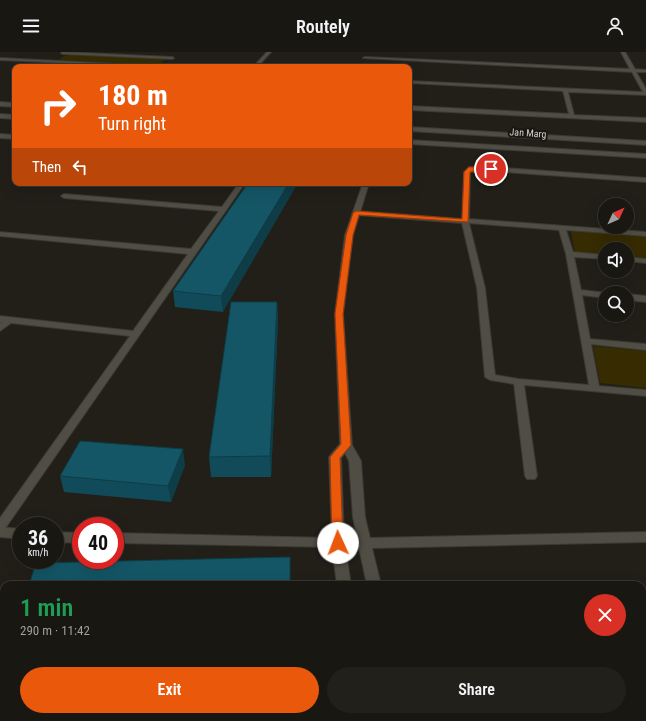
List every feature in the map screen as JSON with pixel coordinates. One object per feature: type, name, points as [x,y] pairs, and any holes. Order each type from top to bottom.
[{"type":"street","points":[[48,62],[64,52],[174,57],[165,64]]},
{"type":"street","points":[[258,64],[269,52]]},
{"type":"street","points":[[368,52],[364,60],[646,71]]},
{"type":"street","points":[[623,52],[646,94]]},
{"type":"street","points":[[0,59],[106,64]]},
{"type":"street","points":[[0,66],[12,60]]},
{"type":"street","points":[[412,82],[646,94]]},
{"type":"street","points":[[565,90],[572,116]]},
{"type":"street","points":[[0,104],[12,105]]},
{"type":"street","points":[[412,108],[646,120]]},
{"type":"street","points":[[0,110],[12,111]]},
{"type":"street","points":[[0,116],[12,117]]},
{"type":"street","name":"Jan Marg","points":[[412,129],[646,143]]},
{"type":"street","name":"Jan Marg","points":[[412,135],[646,150]]},
{"type":"street","points":[[0,136],[12,138]]},
{"type":"street","points":[[412,142],[646,156]]},
{"type":"street","points":[[646,180],[491,169],[469,169],[467,172],[465,221],[481,288],[490,377],[519,382],[594,387],[646,393]]},
{"type":"street","points":[[0,527],[240,186]]},
{"type":"street","points":[[365,186],[349,235],[339,314],[346,445],[355,461],[359,517],[373,581]]},
{"type":"street","points":[[64,196],[224,209]]},
{"type":"street","points":[[356,213],[646,234]]},
{"type":"street","points":[[562,228],[570,254],[594,387]]},
{"type":"street","points":[[0,234],[194,252]]},
{"type":"street","points":[[570,254],[598,256]]},
{"type":"street","points":[[634,260],[646,261]]},
{"type":"street","points":[[576,292],[598,294]]},
{"type":"street","points":[[634,298],[646,299]]},
{"type":"street","points":[[0,328],[4,319],[137,334]]},
{"type":"street","points":[[585,341],[646,347]]},
{"type":"street","points":[[519,382],[531,476]]},
{"type":"street","points":[[343,581],[338,543],[335,457],[346,445]]},
{"type":"street","points":[[0,532],[12,533]]},
{"type":"street","points":[[124,538],[364,543],[646,537]]},
{"type":"shaded area","points":[[68,54],[165,59],[159,64],[58,60]]},
{"type":"shaded area","points":[[570,227],[598,229],[598,234],[646,233],[646,258],[634,257],[634,242],[598,242],[598,255],[575,253]]},
{"type":"shaded area","points":[[593,346],[646,351],[646,388],[600,383]]},
{"type":"building","points":[[246,186],[287,186],[221,296],[173,291]]},
{"type":"building","points":[[231,302],[277,302],[270,456],[209,457]]},
{"type":"building","points":[[80,441],[183,449],[168,486],[60,476]]},
{"type":"building","points":[[290,557],[290,581],[30,581],[34,569],[64,569],[64,562],[72,562],[72,569],[124,569],[124,561]]},
{"type":"route","points":[[338,543],[335,457],[346,445],[339,314],[349,235],[356,213],[465,221],[467,172],[469,169],[491,169]]}]
